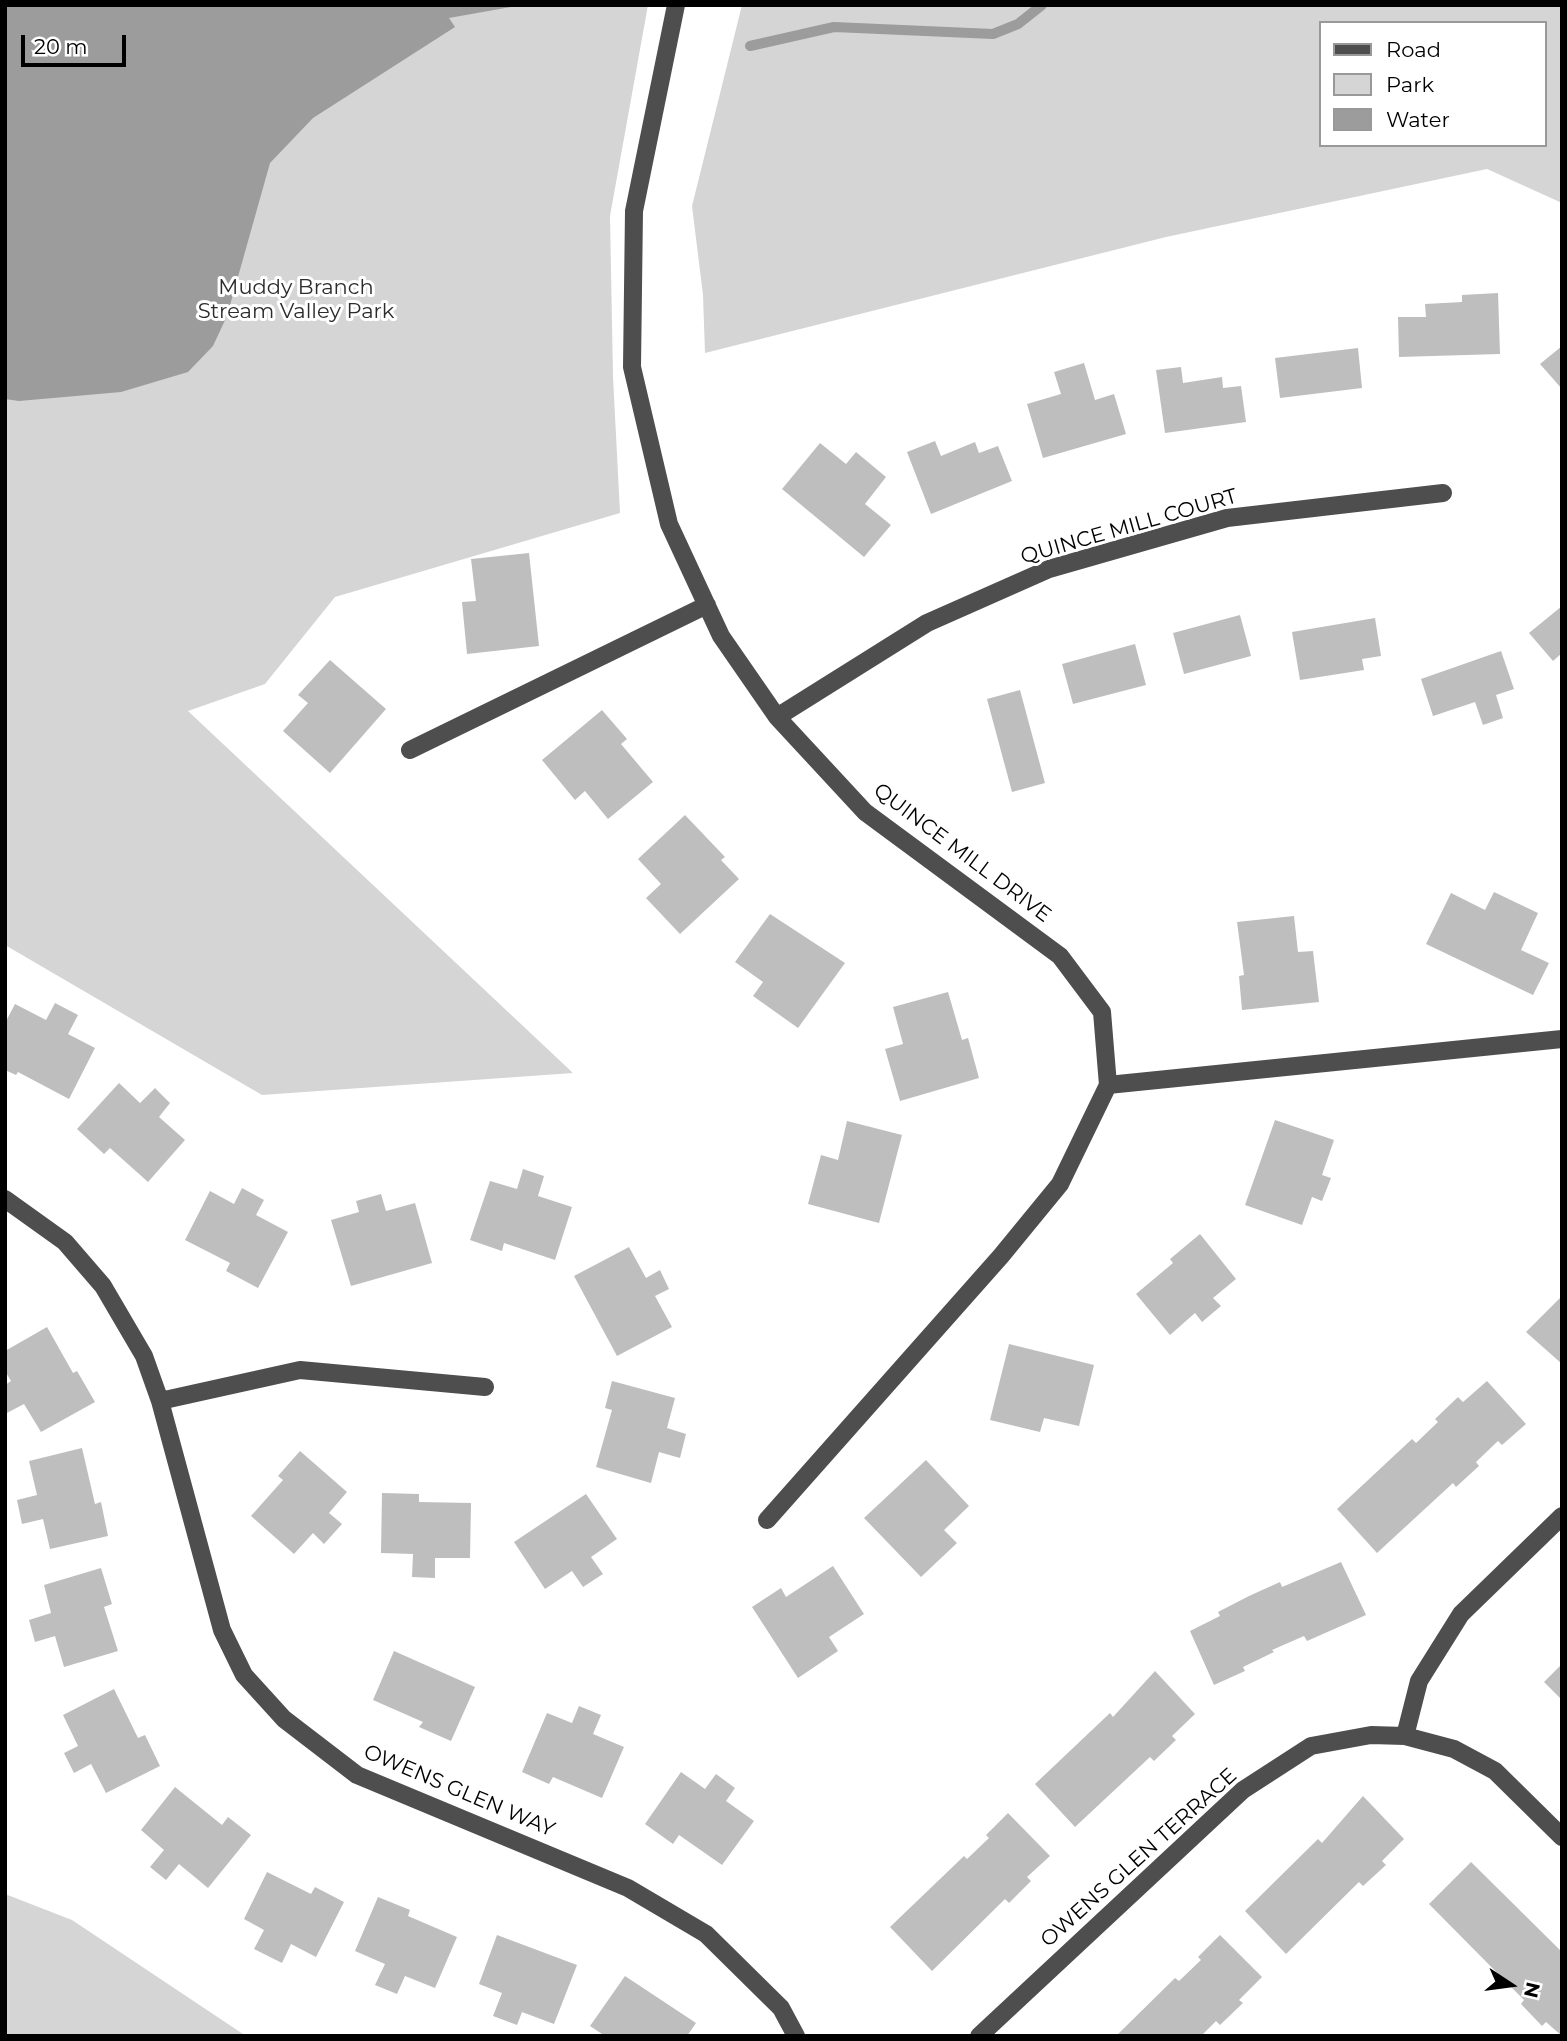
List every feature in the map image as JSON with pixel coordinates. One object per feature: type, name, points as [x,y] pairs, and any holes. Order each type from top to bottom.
[{"type":"street","name":"QUINCE MILL DRIVE","points":[[676,5],[634,211],[632,367],[669,524],[721,636],[777,717],[865,812],[1060,956],[1102,1012],[1108,1084]]},
{"type":"street","name":"QUINCE MILL COURT","points":[[777,717],[927,623],[1049,569],[1227,518],[1443,494]]},
{"type":"street","points":[[410,750],[706,605]]},
{"type":"street","points":[[767,1520],[1001,1256],[1060,1184],[1108,1084],[1562,1039]]},
{"type":"street","name":"OWENS GLEN WAY","points":[[5,1199],[65,1242],[103,1286],[144,1356],[160,1401],[222,1630],[244,1675],[284,1719],[357,1776],[628,1888],[706,1934],[780,2008],[796,2036]]},
{"type":"street","points":[[160,1401],[300,1370],[485,1387]]},
{"type":"street","points":[[1405,1736],[1419,1681],[1461,1614],[1562,1516]]},
{"type":"street","name":"OWENS GLEN TERRACE","points":[[979,2036],[1243,1790],[1311,1746],[1371,1735],[1405,1736],[1454,1749],[1495,1771],[1562,1838]]},
{"type":"green space","name":"Muddy Branch Stream Valley Park","points":[[5,5],[648,5],[610,216],[613,377],[620,513],[335,597],[265,684],[188,711],[573,1073],[262,1095],[5,945]]},
{"type":"green space","points":[[742,5],[1562,5],[1562,203],[1487,169],[1166,237],[705,353],[703,295],[692,206]]},
{"type":"green space","points":[[5,1894],[72,1920],[246,2036],[5,2036]]},
{"type":"water","points":[[5,5],[522,5],[449,18],[455,27],[313,118],[270,163],[227,316],[213,346],[188,372],[121,392],[19,401],[5,399]]},
{"type":"building","points":[[1498,293],[1500,354],[1399,357],[1398,317],[1426,317],[1425,304],[1462,302],[1462,295]]},
{"type":"building","points":[[1562,346],[1562,389],[1540,364]]},
{"type":"building","points":[[1358,348],[1362,388],[1280,398],[1275,358]]},
{"type":"building","points":[[1084,363],[1095,400],[1114,394],[1126,434],[1043,458],[1027,404],[1061,394],[1054,372]]},
{"type":"building","points":[[1181,367],[1183,383],[1222,377],[1223,388],[1241,386],[1246,422],[1165,433],[1156,370]]},
{"type":"building","points":[[935,441],[941,456],[975,442],[979,453],[998,446],[1012,481],[931,514],[907,452]]},
{"type":"building","points":[[820,443],[846,464],[856,452],[886,477],[865,504],[891,525],[864,557],[782,489]]},
{"type":"building","points":[[529,553],[539,646],[467,654],[462,602],[476,601],[471,559]]},
{"type":"building","points":[[1562,606],[1562,653],[1553,661],[1529,633]]},
{"type":"building","points":[[1240,615],[1251,656],[1184,674],[1173,633]]},
{"type":"building","points":[[1375,618],[1381,656],[1362,659],[1364,670],[1300,680],[1292,632]]},
{"type":"building","points":[[1135,644],[1146,685],[1073,704],[1062,664]]},
{"type":"building","points":[[1501,651],[1514,689],[1496,695],[1503,718],[1483,725],[1475,702],[1433,716],[1421,679]]},
{"type":"building","points":[[330,660],[386,709],[330,773],[283,731],[308,703],[298,695]]},
{"type":"building","points":[[1020,690],[1045,783],[1012,792],[987,699]]},
{"type":"building","points":[[602,710],[627,739],[621,744],[653,782],[608,819],[585,791],[575,800],[542,760]]},
{"type":"building","points":[[685,815],[725,857],[721,860],[739,879],[680,934],[646,898],[661,884],[638,859]]},
{"type":"building","points":[[1494,892],[1538,913],[1521,950],[1549,963],[1533,995],[1426,944],[1451,893],[1485,910]]},
{"type":"building","points":[[770,914],[845,963],[798,1028],[753,996],[763,982],[735,962]]},
{"type":"building","points":[[1294,916],[1298,952],[1313,951],[1319,1002],[1242,1010],[1239,976],[1244,975],[1237,922]]},
{"type":"building","points":[[948,992],[962,1040],[968,1038],[979,1078],[900,1101],[885,1049],[903,1044],[893,1007]]},
{"type":"building","points":[[55,1003],[78,1015],[68,1034],[95,1048],[69,1099],[18,1072],[16,1075],[5,1070],[5,1023],[15,1004],[46,1020]]},
{"type":"building","points":[[119,1083],[140,1103],[155,1088],[170,1103],[159,1117],[185,1140],[148,1182],[110,1148],[104,1154],[77,1129]]},
{"type":"building","points":[[1275,1120],[1334,1140],[1322,1175],[1331,1178],[1322,1201],[1312,1197],[1302,1225],[1245,1205]]},
{"type":"building","points":[[847,1121],[902,1135],[879,1223],[808,1204],[821,1155],[838,1160]]},
{"type":"building","points":[[523,1169],[544,1176],[538,1196],[572,1207],[555,1260],[504,1243],[502,1251],[470,1240],[490,1181],[517,1189]]},
{"type":"building","points":[[242,1188],[264,1200],[256,1215],[288,1232],[258,1288],[226,1271],[230,1263],[185,1240],[210,1191],[234,1204]]},
{"type":"building","points":[[381,1194],[386,1211],[415,1203],[432,1263],[351,1286],[331,1220],[359,1212],[356,1201]]},
{"type":"building","points":[[1200,1234],[1236,1279],[1213,1298],[1221,1306],[1202,1322],[1195,1313],[1170,1335],[1136,1294],[1173,1263],[1170,1259]]},
{"type":"building","points":[[629,1247],[646,1278],[660,1270],[669,1289],[655,1296],[672,1327],[617,1356],[574,1276]]},
{"type":"building","points":[[1562,1296],[1562,1364],[1526,1332]]},
{"type":"building","points":[[47,1327],[73,1373],[77,1371],[95,1402],[41,1432],[24,1404],[5,1414],[5,1385],[11,1381],[5,1371],[5,1351]]},
{"type":"building","points":[[1009,1344],[1094,1365],[1079,1426],[1044,1418],[1040,1432],[990,1420]]},
{"type":"building","points":[[612,1381],[675,1398],[667,1428],[686,1434],[680,1458],[659,1452],[651,1483],[596,1467],[612,1410],[605,1408]]},
{"type":"building","points":[[1487,1381],[1526,1424],[1502,1445],[1498,1441],[1476,1462],[1479,1466],[1456,1487],[1453,1483],[1377,1553],[1337,1509],[1412,1439],[1416,1443],[1438,1422],[1435,1419],[1458,1397],[1463,1402]]},
{"type":"building","points":[[82,1448],[95,1504],[101,1502],[108,1536],[50,1549],[43,1519],[22,1524],[17,1500],[37,1495],[29,1461]]},
{"type":"building","points":[[300,1451],[347,1492],[329,1513],[342,1524],[324,1544],[313,1533],[294,1554],[251,1516],[283,1480],[278,1476]]},
{"type":"building","points":[[926,1460],[969,1506],[944,1530],[957,1543],[921,1577],[864,1518]]},
{"type":"building","points":[[382,1493],[419,1494],[419,1502],[471,1503],[470,1558],[435,1558],[435,1578],[412,1577],[413,1554],[381,1553]]},
{"type":"building","points":[[586,1494],[617,1539],[591,1557],[603,1574],[583,1587],[572,1571],[545,1589],[514,1542]]},
{"type":"building","points":[[1341,1562],[1366,1615],[1307,1641],[1304,1636],[1272,1650],[1274,1652],[1243,1667],[1245,1671],[1214,1685],[1190,1631],[1220,1616],[1218,1612],[1249,1596],[1280,1582],[1282,1587]]},
{"type":"building","points":[[833,1566],[864,1614],[829,1637],[838,1651],[798,1678],[752,1607],[781,1588],[786,1597]]},
{"type":"building","points":[[101,1568],[112,1604],[104,1607],[118,1651],[64,1667],[55,1636],[35,1642],[29,1620],[51,1613],[44,1585]]},
{"type":"building","points":[[394,1651],[475,1687],[451,1741],[419,1727],[423,1722],[373,1700]]},
{"type":"building","points":[[1562,1664],[1562,1700],[1544,1682]]},
{"type":"building","points":[[1155,1671],[1195,1714],[1172,1736],[1176,1740],[1154,1761],[1150,1757],[1075,1827],[1035,1784],[1110,1713],[1113,1717]]},
{"type":"building","points":[[114,1689],[138,1738],[145,1735],[160,1766],[106,1793],[91,1764],[74,1773],[64,1753],[78,1746],[63,1715]]},
{"type":"building","points":[[579,1706],[601,1715],[593,1734],[624,1747],[602,1798],[553,1777],[549,1784],[522,1772],[547,1713],[572,1723]]},
{"type":"building","points":[[681,1772],[705,1789],[716,1774],[735,1788],[726,1801],[754,1821],[722,1865],[679,1835],[673,1844],[645,1824]]},
{"type":"building","points":[[175,1787],[222,1825],[228,1817],[251,1835],[208,1888],[179,1864],[166,1880],[150,1867],[164,1850],[141,1830]]},
{"type":"building","points":[[1363,1796],[1404,1839],[1382,1861],[1386,1865],[1363,1886],[1359,1882],[1286,1954],[1245,1911],[1318,1839],[1322,1843]]},
{"type":"building","points":[[1008,1813],[1050,1856],[1027,1877],[1031,1881],[1009,1903],[1005,1899],[932,1971],[890,1927],[964,1856],[967,1859],[989,1838],[986,1835]]},
{"type":"building","points":[[1471,1862],[1562,1952],[1562,2036],[1546,2022],[1542,2026],[1521,2004],[1524,2000],[1429,1904]]},
{"type":"building","points":[[267,1872],[311,1894],[315,1887],[344,1902],[316,1957],[291,1944],[282,1963],[254,1949],[264,1930],[244,1919]]},
{"type":"building","points":[[378,1897],[410,1910],[408,1916],[457,1937],[435,1988],[405,1976],[397,1994],[375,1985],[385,1964],[355,1951]]},
{"type":"building","points":[[497,1935],[577,1965],[554,2024],[522,2012],[517,2025],[493,2016],[502,1993],[479,1984]]},
{"type":"building","points":[[1220,1935],[1262,1977],[1239,2000],[1243,2003],[1220,2025],[1216,2021],[1201,2036],[1116,2036],[1175,1978],[1179,1981],[1201,1960],[1198,1957]]},
{"type":"building","points":[[625,1976],[696,2023],[687,2036],[605,2036],[590,2026]]},
{"type":"waterway","points":[[750,46],[834,27],[993,34],[1018,24],[1042,5]]}]
